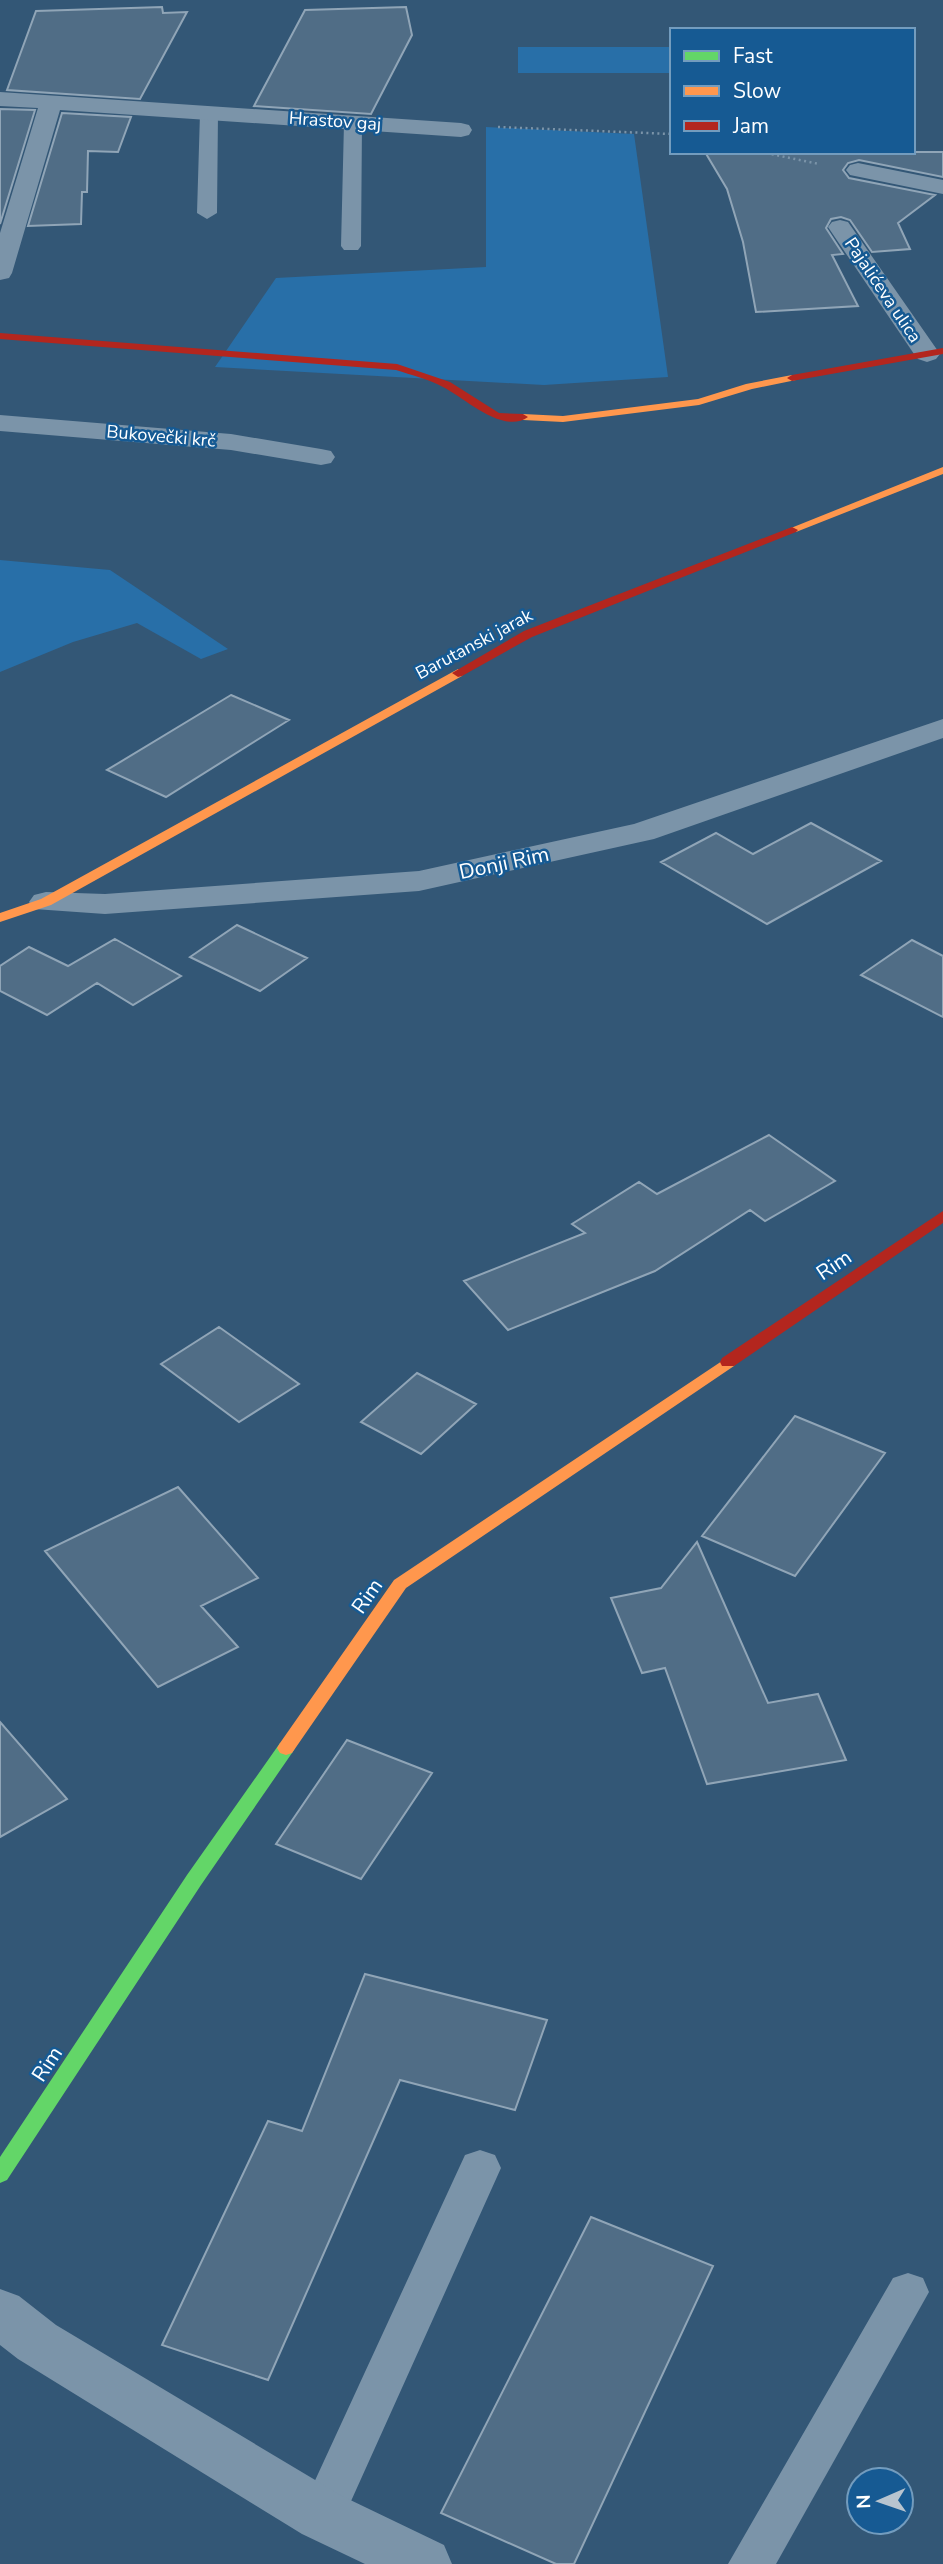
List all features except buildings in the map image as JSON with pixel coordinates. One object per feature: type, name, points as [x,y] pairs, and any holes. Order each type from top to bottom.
[{"type":"street","name":"Hrastov gaj","points":[[0,99],[461,130]]},
{"type":"street","points":[[0,273],[51,101]]},
{"type":"street","points":[[858,170],[943,187]]},
{"type":"street","name":"Pajalićeva ulica","points":[[840,227],[935,352]]},
{"type":"street","points":[[0,336],[397,367],[446,384],[497,416],[534,419],[610,415],[699,401],[750,386],[935,352]]},
{"type":"street","name":"Bukovečki krč","points":[[0,423],[231,442],[321,457]]},
{"type":"street","name":"Barutanski jarak","points":[[0,918],[46,902],[528,634],[943,470]]},
{"type":"street","name":"Donji Rim","points":[[46,902],[105,904],[419,881],[643,832],[943,728]]},
{"type":"street","name":"Rim","points":[[0,2174],[194,1880],[400,1584],[943,1216]]},
{"type":"street","points":[[0,2313],[37,2342],[323,2515],[424,2564]]},
{"type":"lane","points":[[207,213],[209,113]]},
{"type":"lane","points":[[351,246],[354,123]]},
{"type":"lane","points":[[323,2515],[480,2168]]},
{"type":"lane","points":[[751,2564],[908,2292]]},
{"type":"path","points":[[461,130],[471,126],[670,134]]},
{"type":"path","points":[[772,154],[858,170]]},
{"type":"shaded area","points":[[518,47],[670,47],[670,73],[518,73]]},
{"type":"shaded area","points":[[486,127],[634,134],[668,377],[544,385],[215,367],[276,278],[486,267]]},
{"type":"shaded area","points":[[0,560],[110,570],[228,649],[201,659],[137,623],[73,642],[0,672]]},
{"type":"traffic: fast","points":[[0,2174],[194,1880],[286,1748]]},
{"type":"traffic: slow","points":[[523,417],[563,419],[699,402],[750,386],[792,378]]},
{"type":"traffic: slow","points":[[792,530],[943,470]]},
{"type":"traffic: slow","points":[[0,918],[46,902],[458,673]]},
{"type":"traffic: slow","points":[[286,1748],[400,1584],[728,1362]]},
{"type":"traffic: jam","points":[[0,336],[397,367],[446,384],[497,416],[523,417]]},
{"type":"traffic: jam","points":[[792,378],[943,351]]},
{"type":"traffic: jam","points":[[458,673],[528,634],[792,530]]},
{"type":"traffic: jam","points":[[728,1362],[943,1216]]}]
